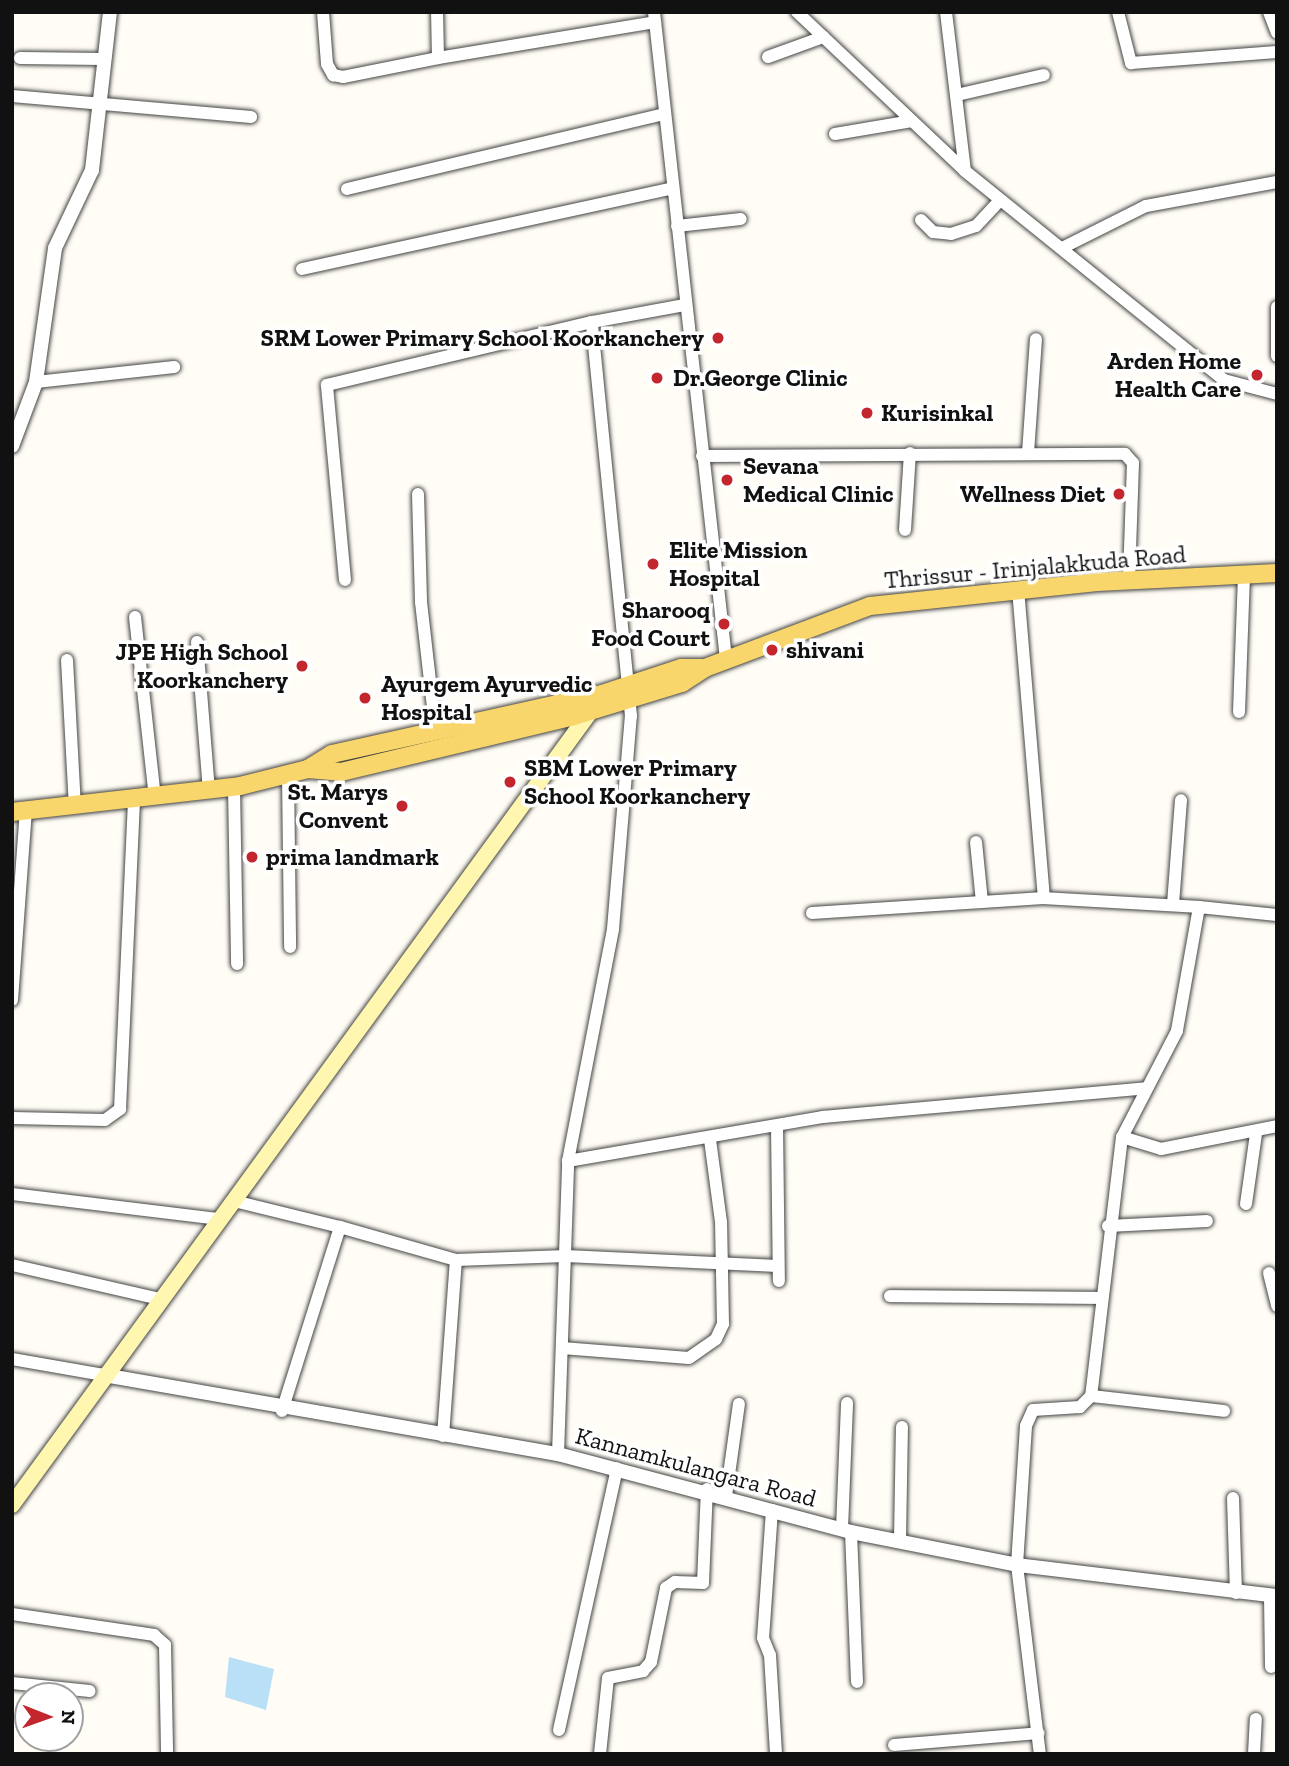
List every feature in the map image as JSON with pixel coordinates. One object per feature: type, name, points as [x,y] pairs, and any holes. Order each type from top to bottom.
[{"type":"main road","name":"Thrissur - Irinjalakkuda Road","points":[[630,701],[726,659],[870,606],[1018,589],[1129,580],[1277,573]]},
{"type":"main road","points":[[309,769],[332,754],[602,694],[630,701]]},
{"type":"main road","points":[[19,811],[234,787],[309,769],[341,772],[630,701]]},
{"type":"main road","points":[[12,1505],[159,1298],[234,1200],[590,712]]},
{"type":"street","points":[[12,446],[36,382],[55,247],[92,170],[110,12]]},
{"type":"street","points":[[323,12],[333,75],[654,17],[726,659]]},
{"type":"street","points":[[437,12],[438,58]]},
{"type":"street","points":[[797,12],[965,171],[1224,380],[1277,394]]},
{"type":"street","points":[[946,12],[961,94],[965,171]]},
{"type":"street","points":[[1118,12],[1131,63],[1277,52]]},
{"type":"street","points":[[1269,12],[1277,33]]},
{"type":"street","points":[[768,57],[823,37]]},
{"type":"street","points":[[20,58],[104,59]]},
{"type":"street","points":[[961,94],[1044,75]]},
{"type":"street","points":[[12,96],[99,108],[251,117]]},
{"type":"street","points":[[347,189],[664,114]]},
{"type":"street","points":[[835,134],[912,121]]},
{"type":"street","points":[[1062,248],[1146,206],[1277,182]]},
{"type":"street","points":[[302,269],[673,188]]},
{"type":"street","points":[[922,220],[933,232],[951,234],[976,226],[1000,200]]},
{"type":"street","points":[[677,226],[741,219]]},
{"type":"street","points":[[345,580],[327,385],[592,322],[685,305]]},
{"type":"street","points":[[1277,307],[1277,356]]},
{"type":"street","points":[[558,1454],[568,1161],[613,929],[630,701],[592,322]]},
{"type":"street","points":[[1028,453],[1036,338]]},
{"type":"street","points":[[36,382],[174,367]]},
{"type":"street","points":[[905,530],[910,453]]},
{"type":"street","points":[[702,456],[1112,453],[1133,463],[1129,580]]},
{"type":"street","points":[[418,494],[436,733]]},
{"type":"street","points":[[1239,712],[1244,575]]},
{"type":"street","points":[[1018,589],[1044,898]]},
{"type":"street","points":[[135,617],[155,797]]},
{"type":"street","points":[[197,642],[209,790]]},
{"type":"street","points":[[67,660],[75,806]]},
{"type":"street","points":[[288,774],[290,947]]},
{"type":"street","points":[[234,787],[237,964]]},
{"type":"street","points":[[12,1118],[105,1120],[120,1109],[134,800]]},
{"type":"street","points":[[1173,904],[1181,800]]},
{"type":"street","points":[[12,1000],[19,811]]},
{"type":"street","points":[[976,842],[982,902]]},
{"type":"street","points":[[813,913],[1044,898],[1173,904],[1277,915]]},
{"type":"street","points":[[1040,1754],[1040,1733],[1017,1565],[1028,1414],[1041,1406],[1080,1407],[1091,1396],[1108,1226],[1122,1137],[1177,1031],[1199,907]]},
{"type":"street","points":[[568,1161],[710,1140],[777,1126],[1146,1088]]},
{"type":"street","points":[[777,1126],[779,1281]]},
{"type":"street","points":[[1122,1137],[1161,1149],[1256,1134],[1277,1126]]},
{"type":"street","points":[[1246,1204],[1256,1134]]},
{"type":"street","points":[[562,1348],[689,1358],[705,1353],[723,1324],[722,1265],[710,1140]]},
{"type":"street","points":[[12,1194],[219,1219]]},
{"type":"street","points":[[234,1200],[456,1260],[566,1256],[778,1266]]},
{"type":"street","points":[[1108,1226],[1207,1221]]},
{"type":"street","points":[[282,1411],[340,1227]]},
{"type":"street","points":[[443,1436],[456,1260]]},
{"type":"street","points":[[12,1265],[159,1298]]},
{"type":"street","points":[[1269,1273],[1277,1306]]},
{"type":"street","points":[[890,1296],[1100,1298]]},
{"type":"street","points":[[12,1359],[104,1375]]},
{"type":"street","name":"Kannamkulangara Road","points":[[104,1375],[282,1411],[558,1454],[706,1489],[847,1531],[900,1539],[1017,1565],[1236,1593],[1274,1595]]},
{"type":"street","points":[[1091,1396],[1224,1411]]},
{"type":"street","points":[[847,1403],[847,1531],[857,1682]]},
{"type":"street","points":[[726,1496],[739,1404]]},
{"type":"street","points":[[900,1539],[902,1427]]},
{"type":"street","points":[[559,1730],[617,1468]]},
{"type":"street","points":[[600,1754],[608,1678],[651,1662],[666,1588],[675,1582],[703,1583],[706,1489]]},
{"type":"street","points":[[1233,1498],[1236,1593]]},
{"type":"street","points":[[772,1510],[763,1638],[770,1656],[776,1754]]},
{"type":"street","points":[[1271,1667],[1274,1595]]},
{"type":"street","points":[[12,1614],[154,1635],[166,1645],[167,1754]]},
{"type":"street","points":[[12,1682],[90,1691]]},
{"type":"street","points":[[1254,1754],[1256,1719]]},
{"type":"street","points":[[894,1745],[1040,1733]]},
{"type":"water","points":[[229,1657],[274,1669],[266,1710],[225,1697]]},
{"type":"place","name":"SRM Lower Primary School Koorkanchery","points":[[718,338]]},
{"type":"place","name":"Arden Home Health Care","points":[[1257,375]]},
{"type":"place","name":"Dr.George Clinic","points":[[657,378]]},
{"type":"place","name":"Kurisinkal","points":[[867,413]]},
{"type":"place","name":"Sevana Medical Clinic","points":[[727,480]]},
{"type":"place","name":"Wellness Diet","points":[[1119,494]]},
{"type":"place","name":"Elite Mission Hospital","points":[[653,564]]},
{"type":"place","name":"Sharooq Food Court","points":[[724,624]]},
{"type":"place","name":"shivani","points":[[772,650]]},
{"type":"place","name":"JPE High School Koorkanchery","points":[[302,666]]},
{"type":"place","name":"Ayurgem Ayurvedic Hospital","points":[[365,698]]},
{"type":"place","name":"SBM Lower Primary School Koorkanchery","points":[[510,782]]},
{"type":"place","name":"St. Marys Convent","points":[[402,806]]},
{"type":"place","name":"prima landmark","points":[[252,857]]}]
